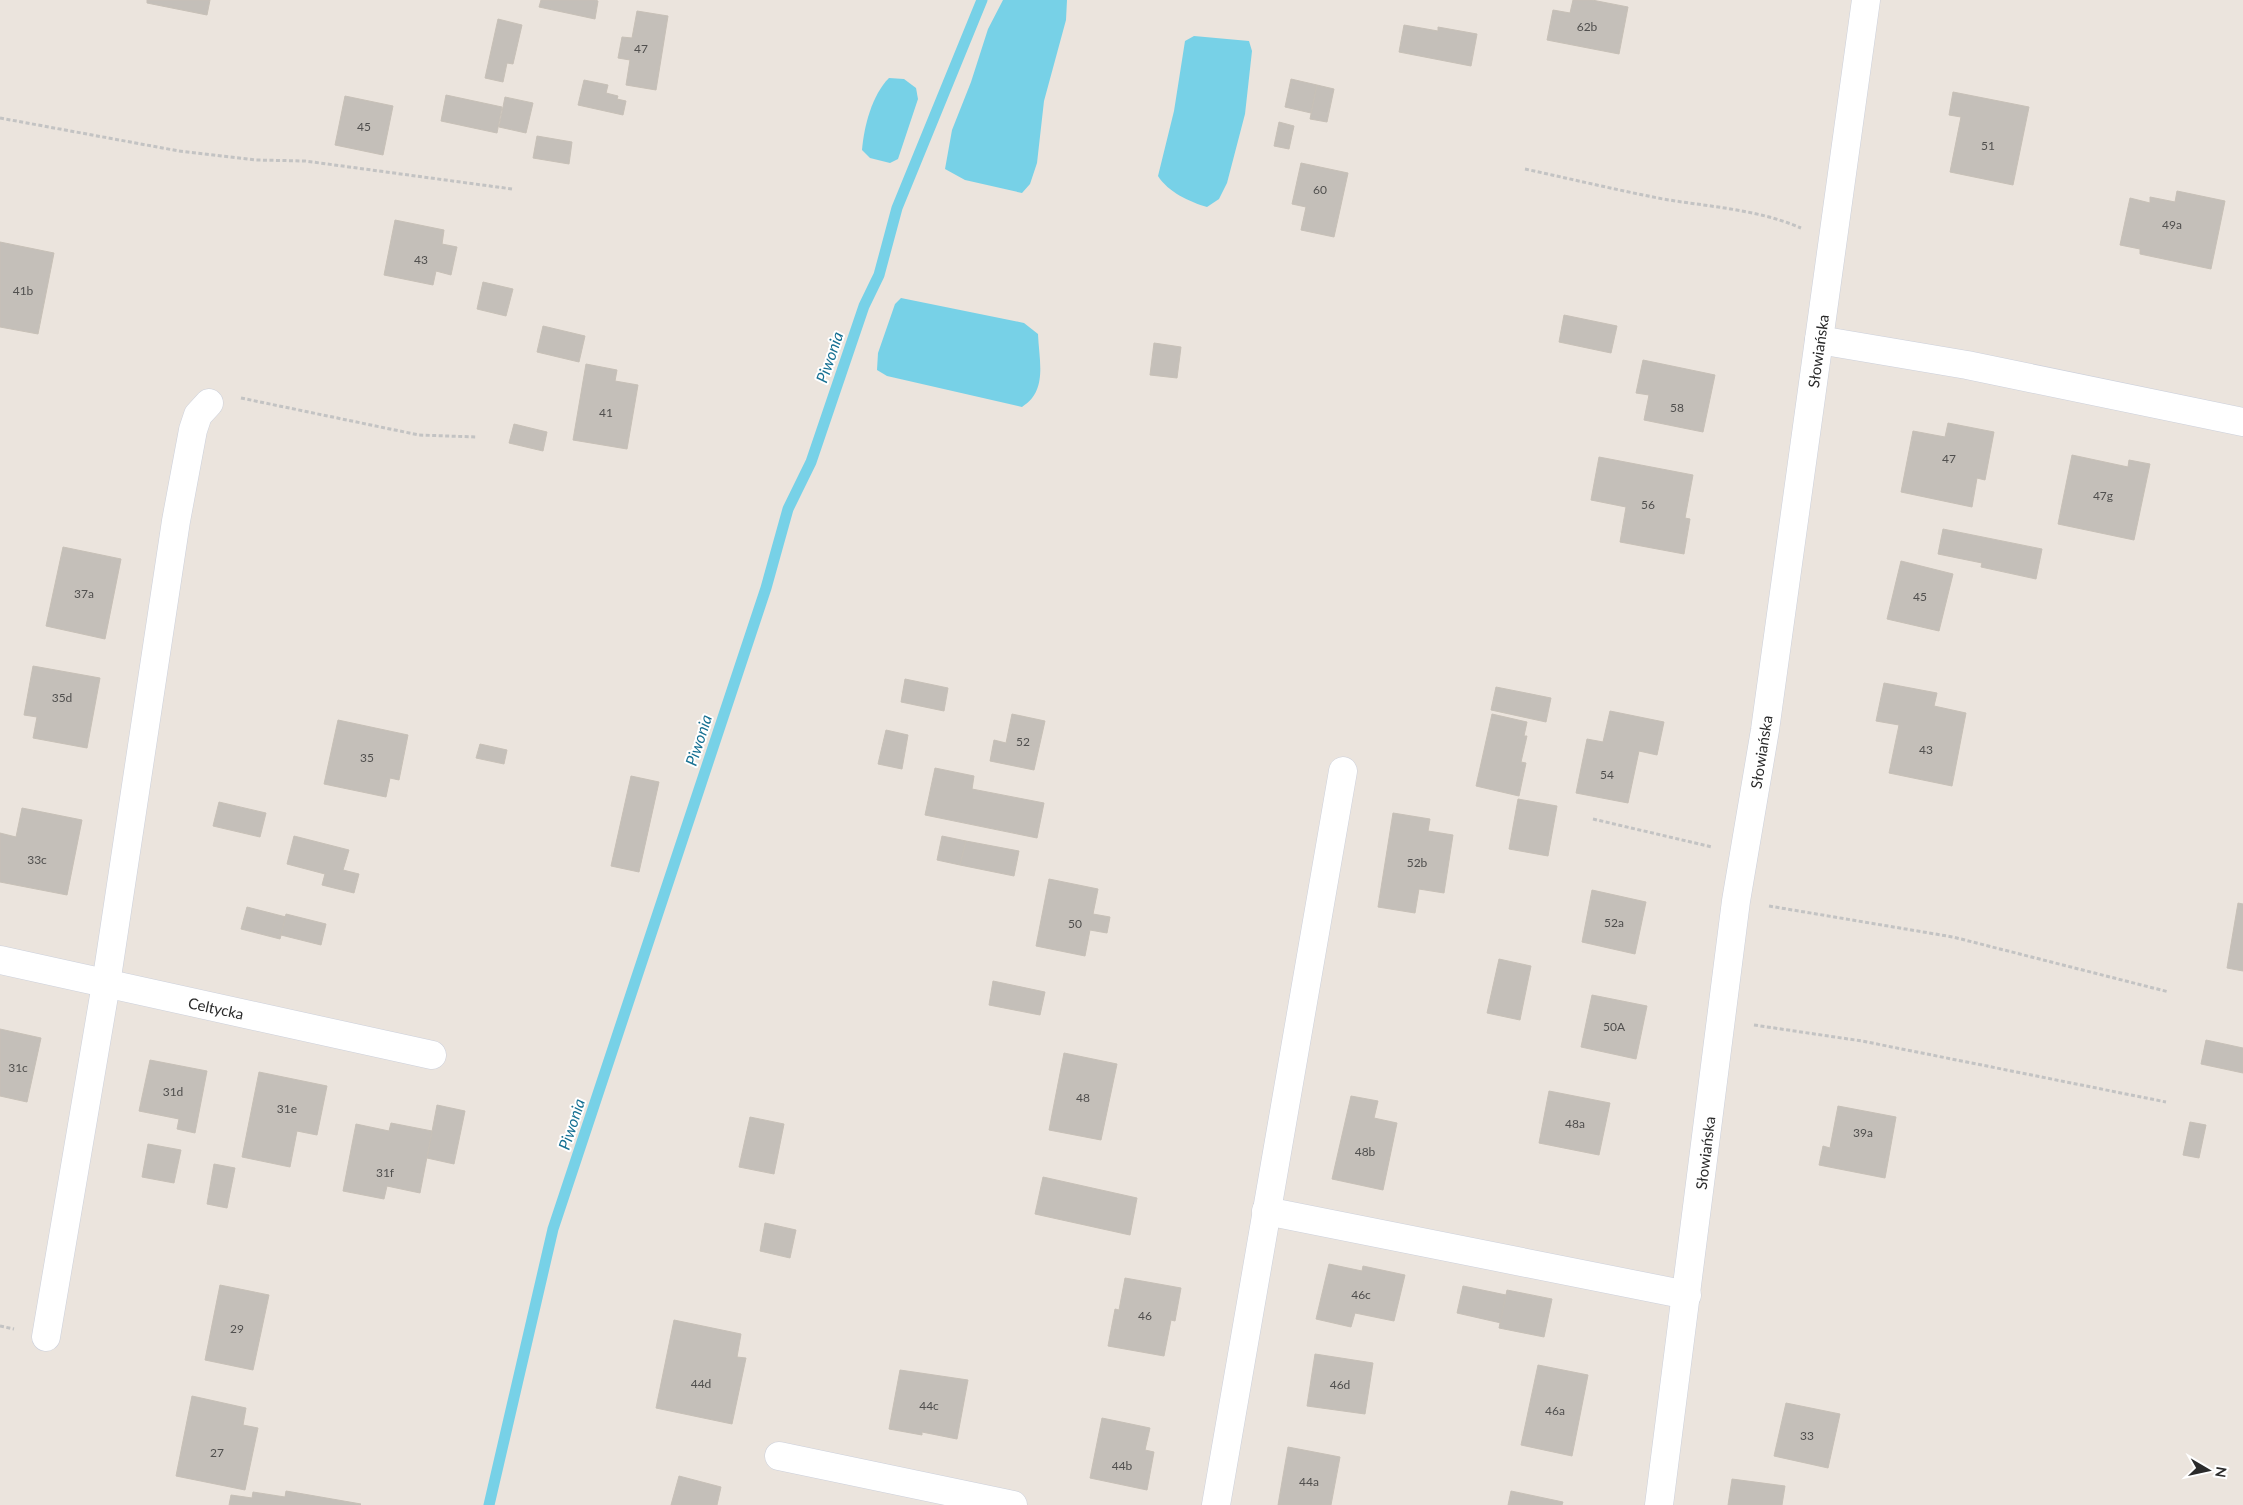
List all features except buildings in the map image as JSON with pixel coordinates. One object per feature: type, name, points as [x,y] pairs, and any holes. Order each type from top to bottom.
[{"type":"street","name":"Słowiańska","points":[[1659,1505],[1736,901],[1765,730],[1866,0]]},
{"type":"street","points":[[1819,340],[1967,365],[2243,422]]},
{"type":"street","points":[[46,1337],[106,984],[176,522],[193,430],[198,415],[209,403]]},
{"type":"street","points":[[1216,1505],[1343,771]]},
{"type":"street","name":"Celtycka","points":[[0,960],[432,1055]]},
{"type":"street","points":[[1266,1211],[1687,1295]]},
{"type":"street","points":[[779,1456],[1013,1505]]},
{"type":"path","points":[[0,118],[179,151],[256,160],[305,161],[512,189]]},
{"type":"path","points":[[1525,169],[1663,198],[1745,211],[1774,218],[1832,244]]},
{"type":"path","points":[[209,403],[223,397],[238,397],[419,435],[476,437]]},
{"type":"path","points":[[1593,819],[1744,854]]},
{"type":"path","points":[[1736,901],[1822,913],[1953,937],[2169,992]]},
{"type":"path","points":[[1721,1021],[1862,1041],[2166,1102]]},
{"type":"water","points":[[1003,0],[1067,0],[1066,20],[1044,101],[1037,163],[1030,184],[1022,193],[965,180],[945,169],[952,130],[971,82],[988,29]]},
{"type":"water","points":[[1194,36],[1249,41],[1252,51],[1245,114],[1227,183],[1219,199],[1207,207],[1180,196],[1167,187],[1158,176],[1174,111],[1185,41]]},
{"type":"water","points":[[889,78],[904,79],[916,88],[918,99],[898,159],[890,163],[870,158],[862,150],[870,111],[878,93]]},
{"type":"water","points":[[901,298],[1024,323],[1038,334],[1040,375],[1036,393],[1022,407],[887,376],[877,370],[878,353],[895,304]]},
{"type":"waterway","name":"Piwonia","points":[[489,1505],[553,1229],[766,588],[788,509],[811,462],[864,306],[879,275],[897,208],[982,0]]}]
